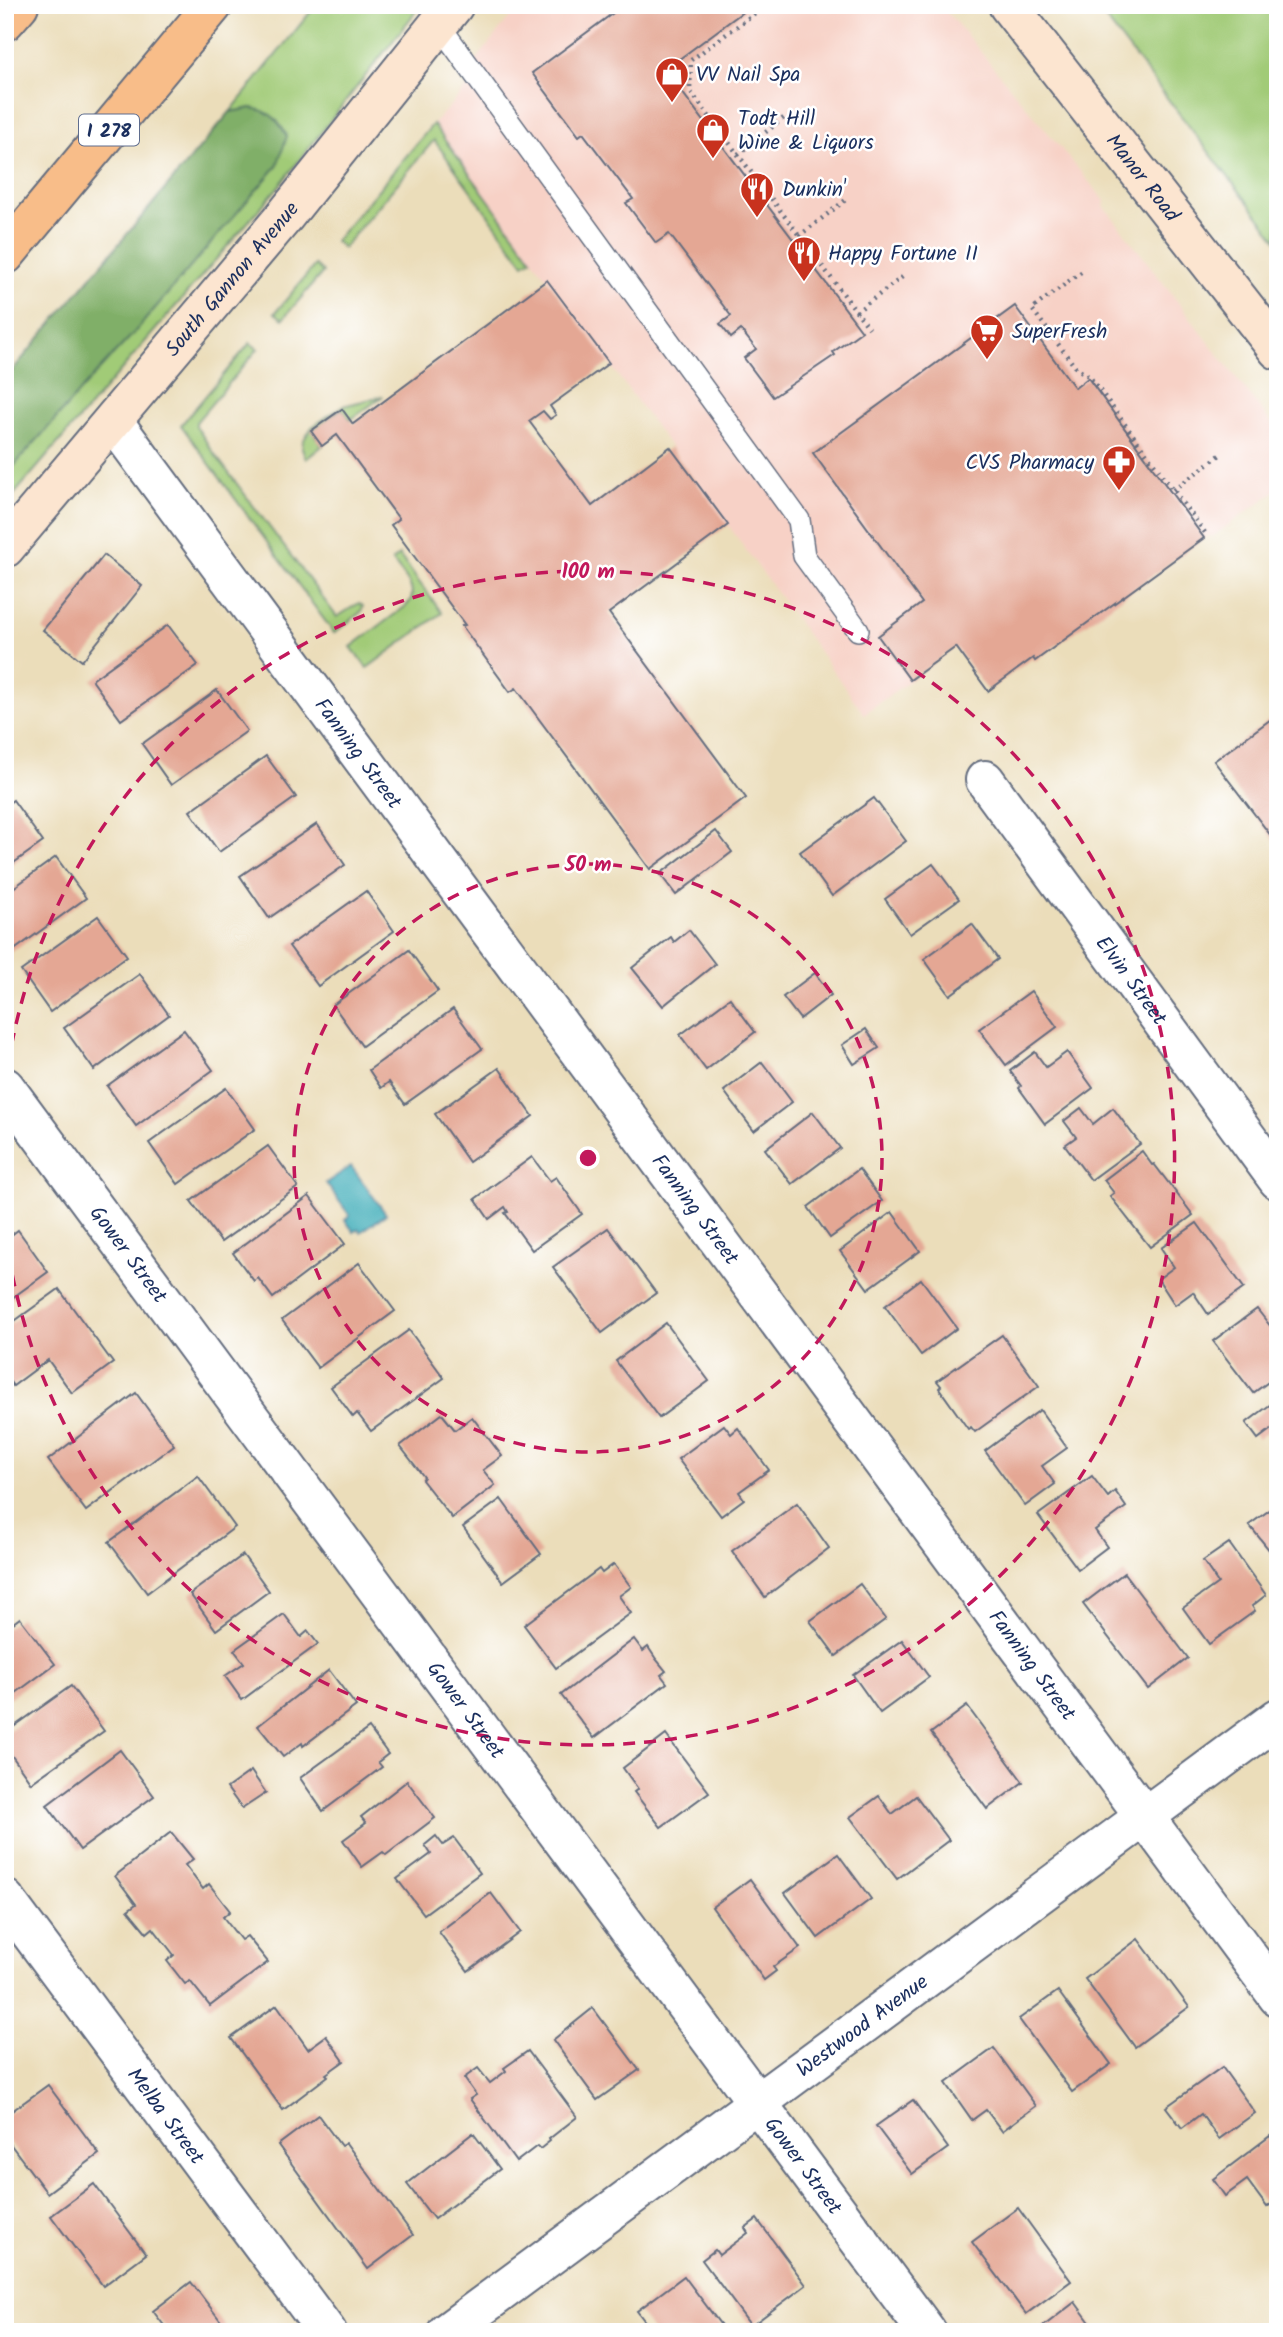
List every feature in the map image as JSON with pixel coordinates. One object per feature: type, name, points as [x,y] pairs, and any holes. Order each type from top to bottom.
[{"type":"highway","points":[[5,21],[19,5]]},
{"type":"highway","name":"I 278","points":[[5,255],[213,5]]},
{"type":"street","name":"Manor Road","points":[[1008,5],[1278,350]]},
{"type":"street","name":"South Gannon Avenue","points":[[5,548],[348,139],[447,15]]},
{"type":"street","name":"Fanning Street","points":[[113,421],[1278,1997]]},
{"type":"street","name":"Elvin Street","points":[[985,780],[1278,1181]]},
{"type":"street","name":"Gower Street","points":[[5,1087],[927,2332]]},
{"type":"street","name":"Westwood Avenue","points":[[447,2332],[1278,1718]]},
{"type":"street","name":"Melba Street","points":[[5,1899],[327,2332]]},
{"type":"lane","points":[[447,15],[800,520],[804,556],[858,630]]},
{"type":"path","points":[[766,5],[691,60],[690,91],[869,328]]},
{"type":"path","points":[[738,154],[786,117]]},
{"type":"path","points":[[799,236],[847,198]]},
{"type":"path","points":[[1081,272],[1032,309],[1076,368],[1090,377],[1206,534]]},
{"type":"path","points":[[856,312],[905,275]]},
{"type":"path","points":[[1173,490],[1220,454]]},
{"type":"shaded area","points":[[519,5],[940,5],[1105,201],[1104,206],[1278,432],[1278,489],[1212,537],[1210,535],[1204,538],[1035,661],[1032,658],[988,691],[955,647],[864,714],[433,124],[470,84],[468,71]]},
{"type":"green space","points":[[316,5],[421,5],[279,186],[5,505],[5,476],[133,334],[277,166],[252,108],[230,112]]},
{"type":"green space","points":[[1095,5],[1278,5],[1278,241]]},
{"type":"green space","points":[[252,108],[273,117],[287,136],[277,166],[133,334],[5,476],[5,379],[230,112]]},
{"type":"green space","points":[[433,124],[532,259],[524,264],[434,140],[343,248],[335,241]]},
{"type":"green space","points":[[315,265],[323,272],[283,319],[275,313]]},
{"type":"green space","points":[[250,343],[258,349],[196,422],[196,426],[337,617],[359,603],[363,606],[361,612],[334,633],[181,425]]},
{"type":"green space","points":[[383,396],[350,420],[342,409],[312,431],[322,446],[306,459],[302,448],[303,441],[312,427],[343,406]]},
{"type":"green space","points":[[399,555],[442,613],[367,668],[351,647],[406,606],[412,595],[409,583],[392,561]]},
{"type":"water","points":[[351,1166],[386,1214],[361,1232],[358,1229],[354,1232],[345,1220],[350,1216],[326,1183]]},
{"type":"building","points":[[624,5],[752,5],[678,60],[683,68],[679,88],[862,331],[833,352],[835,355],[773,397],[744,358],[756,349],[741,330],[731,338],[720,324],[731,316],[669,234],[656,243],[626,203],[633,199],[583,133],[579,136],[532,73]]},
{"type":"building","points":[[547,280],[609,363],[550,406],[556,415],[550,419],[543,411],[529,421],[592,506],[670,447],[728,525],[609,613],[746,798],[650,869],[516,688],[510,692],[462,626],[465,625],[391,525],[399,519],[337,435],[322,446],[311,431],[342,409],[353,424]]},
{"type":"building","points":[[1015,306],[1075,388],[1088,378],[1204,538],[1035,661],[1033,658],[988,691],[956,647],[910,680],[878,636],[922,603],[813,453]]},
{"type":"building","points":[[104,555],[142,586],[82,661],[43,630]]},
{"type":"building","points":[[168,625],[198,665],[121,720],[92,680]]},
{"type":"building","points":[[217,690],[247,731],[171,785],[142,744]]},
{"type":"building","points":[[1278,714],[1278,845],[1214,761]]},
{"type":"building","points":[[266,756],[296,797],[219,852],[190,811]]},
{"type":"building","points":[[874,798],[906,841],[832,896],[800,852]]},
{"type":"building","points":[[13,800],[43,842],[5,869],[5,806]]},
{"type":"building","points":[[317,824],[345,865],[269,918],[240,876]]},
{"type":"building","points":[[716,831],[732,852],[676,895],[660,874]]},
{"type":"building","points":[[56,857],[86,898],[10,953],[5,946],[5,894]]},
{"type":"building","points":[[933,864],[959,899],[910,934],[885,899]]},
{"type":"building","points":[[366,891],[394,931],[318,986],[289,946]]},
{"type":"building","points":[[98,916],[127,956],[50,1012],[21,971]]},
{"type":"building","points":[[972,924],[998,959],[950,995],[924,959]]},
{"type":"building","points":[[689,930],[715,964],[663,1006],[632,968],[671,937],[674,942]]},
{"type":"building","points":[[409,950],[438,991],[362,1046],[333,1005]]},
{"type":"building","points":[[815,973],[831,995],[800,1019],[783,997]]},
{"type":"building","points":[[140,974],[169,1015],[94,1070],[64,1028]]},
{"type":"building","points":[[1031,991],[1057,1027],[1006,1065],[979,1029]]},
{"type":"building","points":[[730,998],[755,1032],[706,1070],[680,1035]]},
{"type":"building","points":[[453,1009],[482,1049],[405,1104],[389,1082],[381,1088],[369,1070]]},
{"type":"building","points":[[866,1029],[879,1048],[854,1064],[842,1045]]},
{"type":"building","points":[[184,1030],[213,1070],[136,1126],[107,1086]]},
{"type":"building","points":[[1035,1052],[1046,1067],[1067,1052],[1093,1088],[1045,1124],[1010,1071]]},
{"type":"building","points":[[762,1062],[792,1102],[754,1131],[724,1091]]},
{"type":"building","points":[[499,1068],[533,1116],[469,1162],[435,1114]]},
{"type":"building","points":[[226,1088],[255,1129],[178,1184],[149,1143]]},
{"type":"building","points":[[1081,1108],[1093,1124],[1113,1108],[1140,1144],[1091,1180],[1065,1145],[1076,1137],[1064,1121]]},
{"type":"building","points":[[813,1112],[840,1148],[792,1184],[765,1149]]},
{"type":"building","points":[[268,1146],[298,1187],[221,1242],[191,1201]]},
{"type":"building","points":[[1142,1151],[1193,1215],[1150,1247],[1110,1196],[1114,1193],[1104,1180]]},
{"type":"building","points":[[532,1157],[550,1181],[556,1177],[582,1214],[532,1250],[505,1213],[508,1212],[505,1207],[489,1219],[475,1199]]},
{"type":"building","points":[[859,1169],[882,1201],[830,1238],[808,1207]]},
{"type":"building","points":[[309,1196],[345,1244],[273,1298],[258,1278],[254,1281],[233,1253]]},
{"type":"building","points":[[892,1212],[920,1251],[868,1289],[840,1251]]},
{"type":"building","points":[[1197,1223],[1244,1288],[1208,1314],[1193,1292],[1175,1305],[1158,1279],[1174,1267],[1161,1248]]},
{"type":"building","points":[[608,1228],[656,1293],[602,1333],[553,1267]]},
{"type":"building","points":[[18,1230],[48,1272],[5,1303],[5,1240]]},
{"type":"building","points":[[359,1263],[395,1311],[318,1368],[282,1320]]},
{"type":"building","points":[[921,1279],[957,1328],[921,1355],[885,1306]]},
{"type":"building","points":[[59,1289],[113,1363],[72,1393],[48,1360],[13,1386],[5,1375],[5,1328]]},
{"type":"building","points":[[1257,1309],[1278,1336],[1278,1375],[1253,1393],[1213,1341]]},
{"type":"building","points":[[666,1323],[709,1381],[659,1418],[616,1361]]},
{"type":"building","points":[[409,1330],[444,1378],[371,1431],[357,1413],[353,1417],[331,1387]]},
{"type":"building","points":[[1002,1335],[1039,1386],[975,1432],[971,1427],[968,1429],[939,1388],[941,1386],[937,1381]]},
{"type":"building","points":[[136,1393],[174,1445],[86,1511],[48,1460]]},
{"type":"building","points":[[1271,1404],[1278,1412],[1278,1424],[1258,1439],[1246,1423]]},
{"type":"building","points":[[1040,1410],[1067,1448],[1042,1466],[1055,1484],[1025,1506],[985,1451]]},
{"type":"building","points":[[442,1414],[455,1430],[472,1417],[502,1456],[483,1470],[495,1485],[452,1518],[400,1446]]},
{"type":"building","points":[[724,1425],[731,1434],[738,1428],[769,1470],[739,1492],[744,1499],[721,1516],[678,1459]]},
{"type":"building","points":[[198,1476],[235,1527],[147,1593],[109,1542]]},
{"type":"building","points":[[1092,1476],[1108,1497],[1115,1491],[1126,1507],[1095,1530],[1107,1547],[1078,1569],[1038,1515]]},
{"type":"building","points":[[501,1499],[541,1554],[503,1582],[463,1527]]},
{"type":"building","points":[[797,1503],[829,1548],[765,1597],[732,1551]]},
{"type":"building","points":[[1271,1509],[1278,1519],[1278,1561],[1249,1525]]},
{"type":"building","points":[[1229,1543],[1266,1595],[1252,1606],[1255,1611],[1209,1644],[1183,1608],[1218,1583],[1203,1561]]},
{"type":"building","points":[[243,1555],[269,1591],[216,1630],[190,1594]]},
{"type":"building","points":[[614,1564],[631,1587],[619,1596],[631,1613],[556,1668],[524,1625],[599,1569],[602,1573]]},
{"type":"building","points":[[1124,1573],[1188,1658],[1148,1689],[1083,1604]]},
{"type":"building","points":[[860,1584],[886,1619],[836,1656],[810,1621]]},
{"type":"building","points":[[284,1614],[301,1637],[308,1631],[318,1644],[242,1700],[225,1676],[244,1663],[234,1650]]},
{"type":"building","points":[[20,1618],[55,1664],[5,1701],[5,1629]]},
{"type":"building","points":[[634,1639],[643,1651],[648,1647],[666,1671],[661,1675],[667,1683],[594,1738],[561,1695]]},
{"type":"building","points":[[902,1640],[929,1677],[880,1713],[853,1675]]},
{"type":"building","points":[[329,1670],[356,1706],[303,1746],[302,1743],[283,1757],[258,1726]]},
{"type":"building","points":[[71,1686],[104,1731],[31,1783],[5,1746],[5,1733]]},
{"type":"building","points":[[967,1706],[1023,1782],[987,1809],[931,1733]]},
{"type":"building","points":[[369,1728],[388,1754],[378,1762],[382,1767],[323,1811],[300,1778]]},
{"type":"building","points":[[666,1735],[709,1792],[661,1827],[634,1792],[638,1789],[623,1768]]},
{"type":"building","points":[[120,1750],[154,1796],[80,1850],[47,1805]]},
{"type":"building","points":[[251,1771],[266,1793],[242,1809],[227,1788]]},
{"type":"building","points":[[407,1781],[435,1818],[386,1855],[383,1852],[362,1867],[343,1840],[366,1823],[361,1817]]},
{"type":"building","points":[[879,1796],[892,1814],[916,1796],[949,1840],[897,1879],[850,1817]]},
{"type":"building","points":[[171,1832],[193,1859],[185,1865],[203,1889],[209,1884],[230,1911],[223,1917],[241,1940],[247,1936],[268,1962],[210,2006],[190,1981],[185,1984],[167,1961],[174,1955],[153,1928],[147,1933],[128,1910],[136,1904],[115,1876]]},
{"type":"building","points":[[436,1836],[443,1845],[454,1838],[480,1873],[424,1914],[397,1879],[431,1854],[425,1845]]},
{"type":"building","points":[[838,1854],[871,1899],[818,1938],[785,1893]]},
{"type":"building","points":[[750,1879],[800,1948],[773,1967],[776,1971],[764,1980],[712,1907]]},
{"type":"building","points":[[491,1893],[520,1932],[468,1971],[439,1932]]},
{"type":"building","points":[[1138,1939],[1189,2007],[1135,2047],[1085,1979]]},
{"type":"building","points":[[1058,1991],[1111,2064],[1072,2092],[1019,2019]]},
{"type":"building","points":[[277,2005],[308,2049],[326,2036],[344,2061],[283,2110],[231,2038]]},
{"type":"building","points":[[593,2008],[639,2070],[597,2100],[553,2040]]},
{"type":"building","points":[[994,2048],[1036,2106],[1002,2131],[986,2110],[972,2120],[946,2083]]},
{"type":"building","points":[[528,2051],[577,2117],[540,2149],[537,2146],[516,2162],[470,2099],[476,2095],[464,2078],[478,2068],[490,2083],[506,2071],[504,2068]]},
{"type":"building","points":[[1222,2067],[1255,2113],[1219,2139],[1201,2114],[1182,2128],[1166,2107]]},
{"type":"building","points":[[48,2085],[99,2154],[47,2193],[5,2137],[5,2116]]},
{"type":"building","points":[[913,2100],[948,2148],[912,2174],[876,2126]]},
{"type":"building","points":[[318,2115],[341,2146],[346,2143],[413,2235],[368,2269],[278,2145]]},
{"type":"building","points":[[473,2133],[500,2169],[434,2219],[407,2184]]},
{"type":"building","points":[[1270,2136],[1278,2147],[1278,2199],[1267,2207],[1247,2180],[1225,2196],[1213,2179]]},
{"type":"building","points":[[94,2184],[146,2254],[103,2286],[51,2216]]},
{"type":"building","points":[[1018,2208],[1071,2281],[1026,2314],[972,2242]]},
{"type":"building","points":[[757,2219],[806,2285],[751,2326],[702,2260],[715,2250],[719,2255],[748,2233],[745,2228]]},
{"type":"building","points":[[684,2276],[726,2332],[653,2332],[637,2311]]},
{"type":"building","points":[[191,2282],[229,2332],[169,2332],[153,2311]]},
{"type":"building","points":[[1075,2302],[1097,2332],[1036,2332]]},
{"type":"place","name":"VV Nail Spa","points":[[672,104]]},
{"type":"place","name":"Todt Hill Wine & Liquors","points":[[713,160]]},
{"type":"place","name":"Dunkin'","points":[[757,219]]},
{"type":"place","name":"Happy Fortune II","points":[[804,283]]},
{"type":"place","name":"SuperFresh","points":[[987,361]]},
{"type":"place","name":"CVS Pharmacy","points":[[1119,492]]}]
